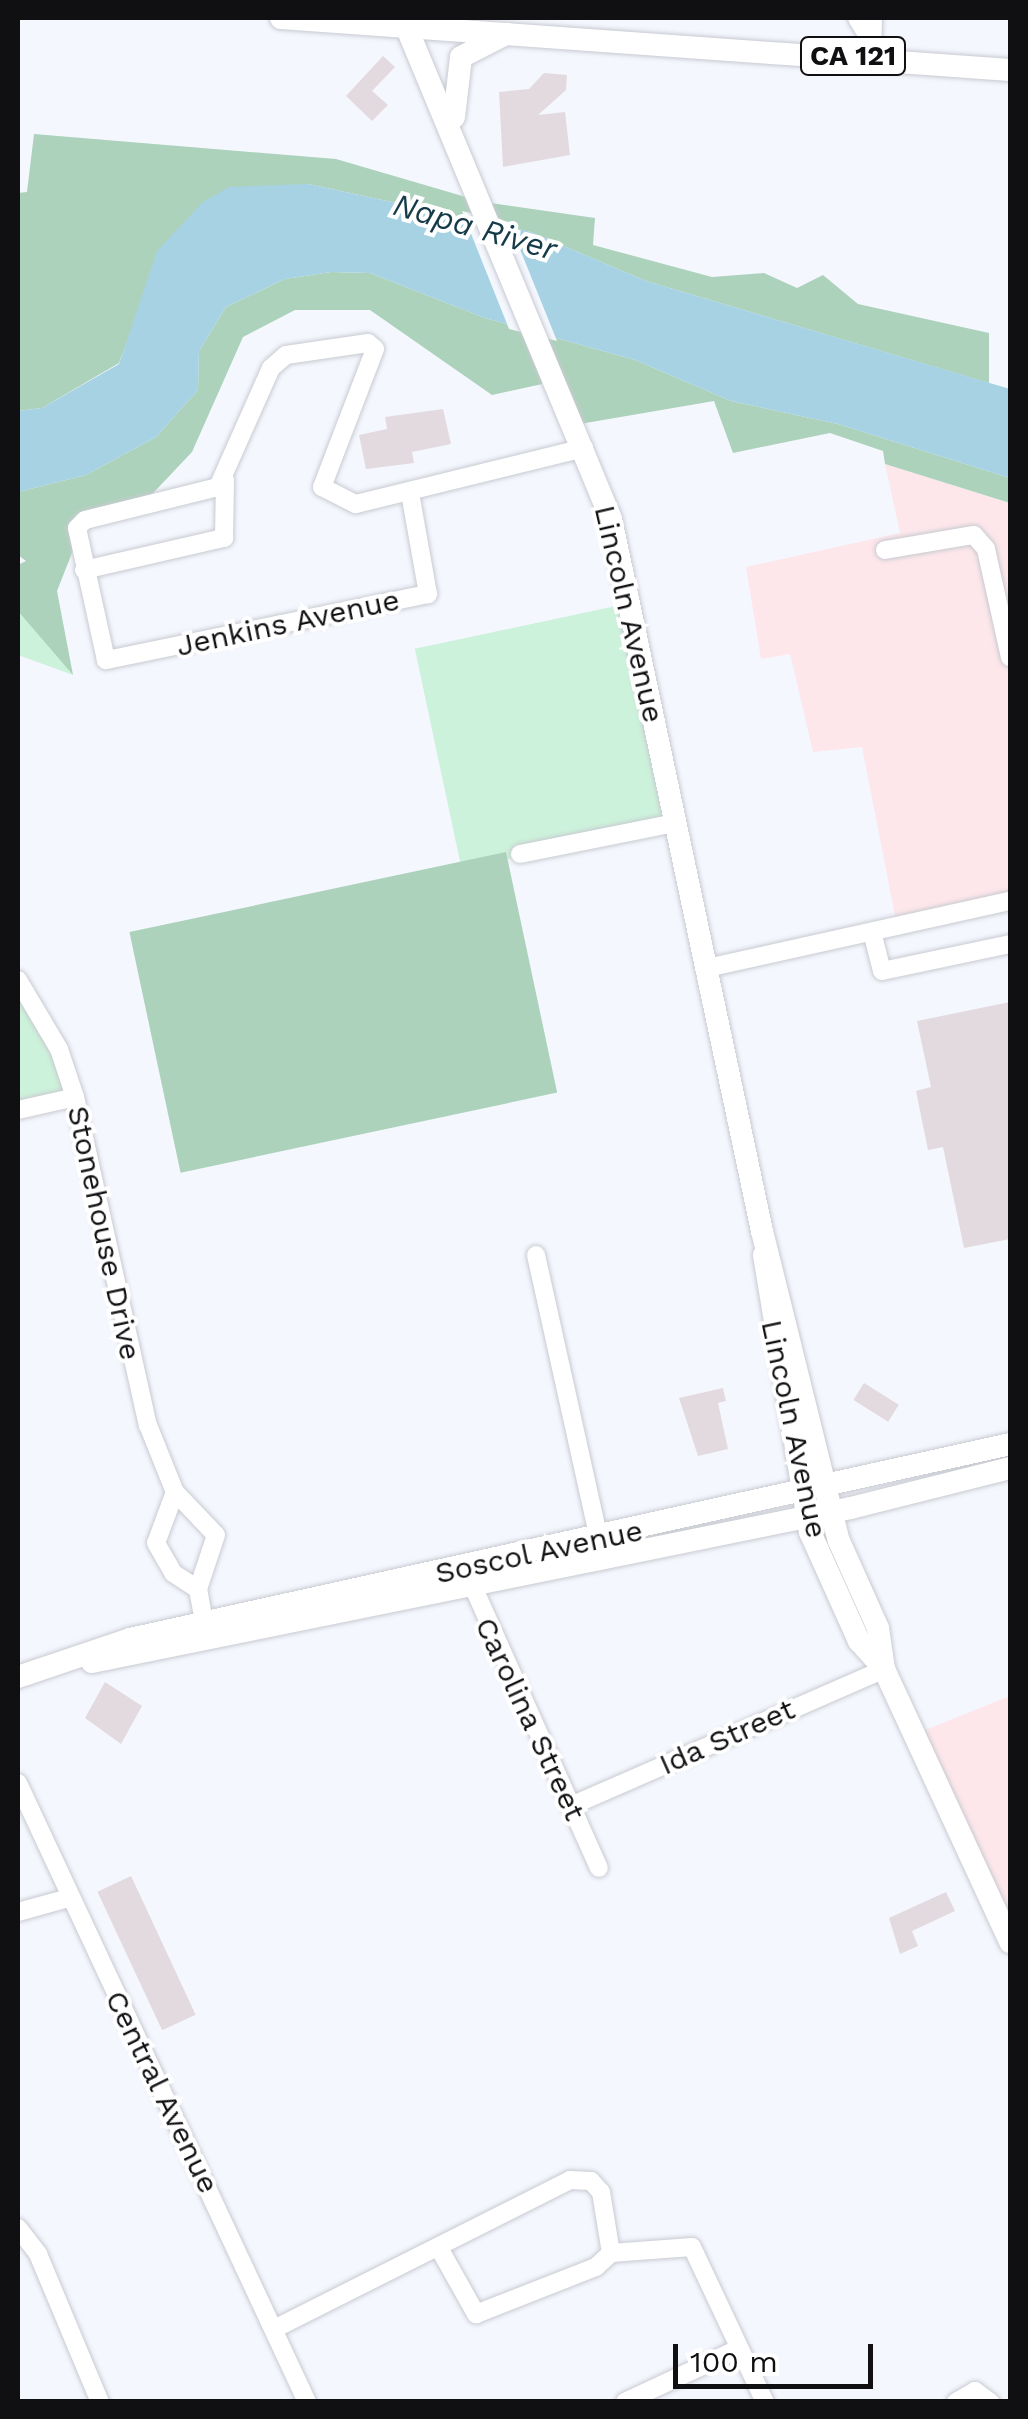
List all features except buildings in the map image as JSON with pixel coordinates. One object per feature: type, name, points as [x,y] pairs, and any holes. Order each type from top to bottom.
[{"type":"main road","name":"CA 121","points":[[281,18],[872,50],[1010,70]]},
{"type":"main road","name":"Lincoln Avenue","points":[[405,22],[584,448],[616,540],[762,1232],[830,1500],[878,1628],[884,1669],[1010,1942]]},
{"type":"main road","points":[[461,149],[456,66],[478,44],[516,31]]},
{"type":"main road","name":"Lincoln Avenue","points":[[762,1232],[804,1505],[859,1641],[884,1669]]},
{"type":"main road","name":"Soscol Avenue","points":[[830,1500],[1010,1444]]},
{"type":"main road","name":"Soscol Avenue","points":[[18,1677],[69,1664],[130,1638],[206,1632],[804,1505],[1010,1468]]},
{"type":"street","points":[[857,18],[872,50]]},
{"type":"street","points":[[872,50],[873,18]]},
{"type":"street","points":[[226,480],[210,492],[85,520],[77,538],[84,570],[224,538],[226,480],[278,360],[368,343],[375,356],[322,487],[356,504],[584,448]]},
{"type":"street","name":"Jenkins Avenue","points":[[84,570],[106,660],[428,594],[410,493]]},
{"type":"street","points":[[885,550],[957,534],[974,535],[986,550],[1010,658]]},
{"type":"street","points":[[520,854],[674,823]]},
{"type":"street","points":[[706,968],[1010,901]]},
{"type":"street","points":[[872,932],[882,970],[1010,944]]},
{"type":"street","name":"Stonehouse Drive","points":[[18,980],[59,1050],[75,1097],[132,1364],[176,1492],[216,1535],[198,1589],[206,1632]]},
{"type":"street","points":[[18,1110],[75,1097]]},
{"type":"street","points":[[536,1254],[602,1549]]},
{"type":"street","points":[[176,1492],[156,1544],[173,1572],[198,1589]]},
{"type":"street","name":"Carolina Street","points":[[468,1578],[599,1868]]},
{"type":"street","name":"Ida Street","points":[[571,1806],[884,1669]]},
{"type":"street","name":"Central Avenue","points":[[18,1783],[307,2402]]},
{"type":"street","points":[[18,1912],[69,1898]]},
{"type":"street","points":[[274,2329],[570,2180],[591,2181],[602,2192],[611,2252]]},
{"type":"street","points":[[18,2228],[38,2254],[100,2402]]},
{"type":"street","points":[[439,2248],[476,2314],[596,2266],[611,2252],[692,2247],[765,2402]]},
{"type":"street","points":[[625,2402],[738,2350]]},
{"type":"street","points":[[956,2402],[975,2391],[990,2402]]},
{"type":"shaded area","points":[[885,464],[1010,503],[1010,901],[897,926],[862,747],[813,752],[790,654],[761,659],[746,567],[900,533]]},
{"type":"shaded area","points":[[1010,1696],[1010,1942],[915,1734]]},
{"type":"green space","points":[[34,134],[336,159],[483,202],[595,218],[593,245],[712,277],[764,273],[797,288],[823,275],[858,304],[989,333],[989,383],[646,281],[531,232],[308,184],[143,298],[119,363],[42,408],[18,411],[18,193],[27,192]]},
{"type":"green space","points":[[331,272],[370,273],[485,318],[635,360],[731,401],[838,424],[1010,478],[1010,503],[885,464],[883,451],[830,433],[733,453],[714,401],[574,425],[556,381],[492,395],[370,310],[295,310],[243,337],[192,452],[139,508],[85,520],[57,591],[73,675],[18,611],[18,565],[26,561],[18,555],[18,492],[86,475],[156,437],[198,390],[199,351],[226,307],[285,279]]},
{"type":"green space","points":[[630,603],[677,823],[462,869],[415,649]]},
{"type":"green space","points":[[18,611],[30,617],[73,675],[18,655]]},
{"type":"green space","points":[[506,852],[557,1093],[181,1173],[129,932]]},
{"type":"green space","points":[[18,980],[75,1097],[18,1110]]},
{"type":"water","name":"Napa River","points":[[308,184],[531,232],[646,281],[1010,389],[1010,478],[838,424],[731,401],[635,360],[485,318],[370,273],[331,272],[285,279],[226,307],[199,351],[198,390],[156,437],[86,475],[18,492],[18,411],[42,408],[119,364],[157,251],[203,202],[229,187]]},
{"type":"pier","points":[[462,211],[509,222],[557,341],[509,329]]}]
